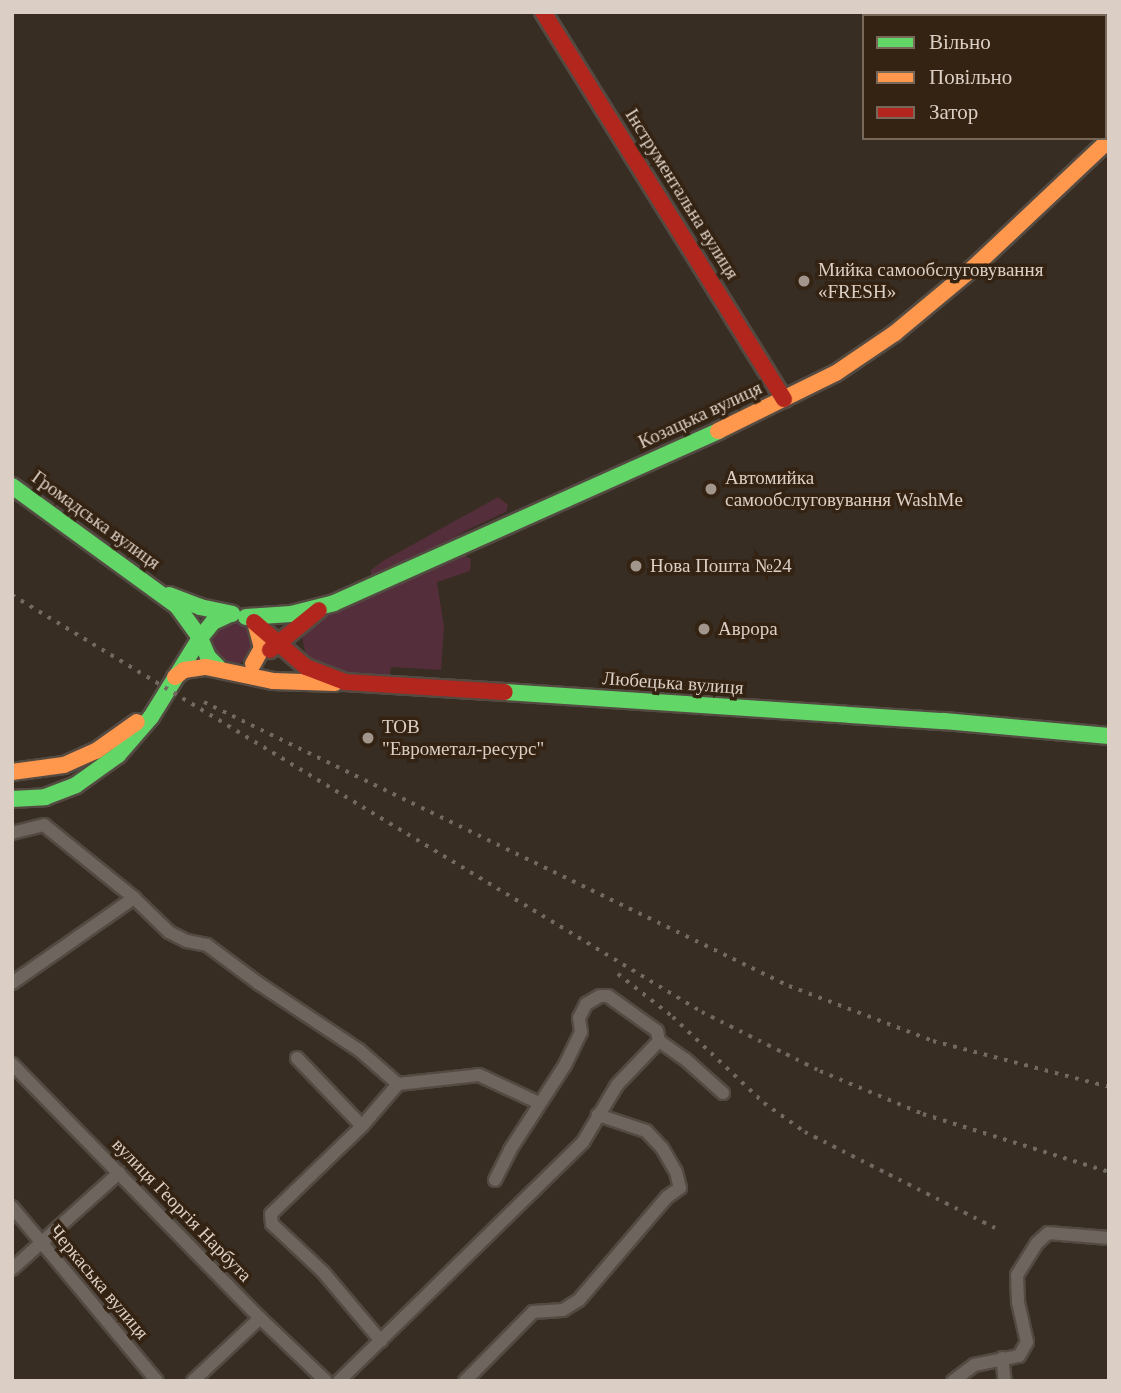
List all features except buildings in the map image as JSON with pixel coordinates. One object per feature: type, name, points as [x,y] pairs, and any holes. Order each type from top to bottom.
[{"type":"main road","name":"Інструментальна вулиця","points":[[543,12],[784,399]]},
{"type":"main road","name":"Козацька вулиця","points":[[243,618],[291,614],[325,606],[690,445],[836,373],[895,332],[981,260],[1109,140]]},
{"type":"main road","name":"Громадська вулиця","points":[[12,485],[156,589]]},
{"type":"main road","points":[[156,589],[200,607],[243,618],[262,639],[258,657],[253,664]]},
{"type":"main road","points":[[156,589],[189,621],[224,670]]},
{"type":"main road","points":[[224,670],[253,664],[325,606]]},
{"type":"main road","points":[[184,660],[204,639],[219,617],[243,618]]},
{"type":"main road","name":"Любецька вулиця","points":[[243,618],[306,667],[345,682],[944,722],[1109,736]]},
{"type":"main road","points":[[306,620],[296,640],[297,653],[306,667]]},
{"type":"main road","points":[[12,799],[45,797],[76,785],[103,767],[133,741],[184,660],[190,640],[189,621]]},
{"type":"main road","points":[[175,677],[192,668],[224,670],[273,681],[345,682]]},
{"type":"main road","points":[[12,772],[64,765],[96,751],[132,728],[160,700]]},
{"type":"street","points":[[12,833],[44,825],[134,898],[169,932],[187,941],[207,944],[258,983],[359,1050],[398,1084]]},
{"type":"street","points":[[12,983],[134,898]]},
{"type":"street","points":[[495,1180],[539,1103],[565,1065],[581,1032],[579,1018],[586,1004],[600,996],[608,996],[657,1031],[659,1041],[685,1059],[723,1093]]},
{"type":"street","points":[[339,1381],[583,1142],[617,1085],[659,1041]]},
{"type":"street","points":[[297,1058],[329,1088],[362,1126]]},
{"type":"street","name":"вулиця Георгія Нарбута","points":[[12,1064],[260,1318],[326,1381]]},
{"type":"street","points":[[381,1341],[323,1272],[272,1224],[271,1214],[362,1126],[398,1084],[479,1075],[539,1103]]},
{"type":"street","points":[[466,1381],[533,1312],[563,1310],[579,1300],[667,1197],[680,1188],[676,1172],[662,1148],[646,1130],[598,1115]]},
{"type":"street","points":[[12,1269],[119,1174]]},
{"type":"street","name":"Черкаська вулиця","points":[[12,1207],[157,1381]]},
{"type":"street","points":[[953,1381],[974,1365],[1018,1356],[1027,1342],[1018,1302],[1017,1275],[1037,1243],[1048,1233],[1109,1238]]},
{"type":"street","points":[[193,1381],[260,1318]]},
{"type":"street","points":[[1002,1358],[1005,1381]]},
{"type":"shaded area","points":[[498,497],[508,505],[506,512],[465,531],[440,547],[371,575],[371,570],[383,561]]},
{"type":"shaded area","points":[[462,554],[471,559],[470,571],[437,582],[444,627],[441,670],[391,667],[390,675],[340,674],[326,672],[306,656],[302,637],[310,623]]},
{"type":"shaded area","points":[[233,622],[248,628],[254,643],[248,658],[233,664],[218,658],[212,643],[218,628]]},
{"type":"railway","points":[[12,595],[702,1012],[820,1071],[923,1114],[1109,1172]]},
{"type":"railway","points":[[204,702],[789,986],[933,1041],[1109,1087]]},
{"type":"railway","points":[[618,974],[673,1017],[764,1103],[805,1132],[995,1228]]},
{"type":"traffic: fast","points":[[246,617],[291,614],[334,603],[718,431]]},
{"type":"traffic: fast","points":[[12,486],[177,606],[200,638],[208,657],[218,667]]},
{"type":"traffic: fast","points":[[169,595],[200,607],[232,614]]},
{"type":"traffic: fast","points":[[12,799],[45,797],[76,785],[118,755],[151,717],[200,638],[213,622],[230,614]]},
{"type":"traffic: fast","points":[[505,692],[944,721],[1109,736]]},
{"type":"traffic: slow","points":[[718,431],[836,373],[895,333],[973,268],[1109,140]]},
{"type":"traffic: slow","points":[[253,664],[262,648],[256,626]]},
{"type":"traffic: slow","points":[[175,677],[184,670],[206,667],[273,681],[335,683]]},
{"type":"traffic: slow","points":[[12,772],[64,765],[96,751],[137,722]]},
{"type":"traffic: jam","points":[[543,12],[784,399]]},
{"type":"traffic: jam","points":[[270,650],[319,610]]},
{"type":"traffic: jam","points":[[254,622],[306,667],[345,682],[505,692]]},
{"type":"place","name":"Мийка самообслуговування «FRESH»","points":[[804,281]]},
{"type":"place","name":"Автомийка самообслуговування WashMe","points":[[711,489]]},
{"type":"place","name":"Нова Пошта №24","points":[[636,566]]},
{"type":"place","name":"Аврора","points":[[704,629]]},
{"type":"place","name":"ТОВ \"Еврометал-ресурс\"","points":[[368,738]]}]
